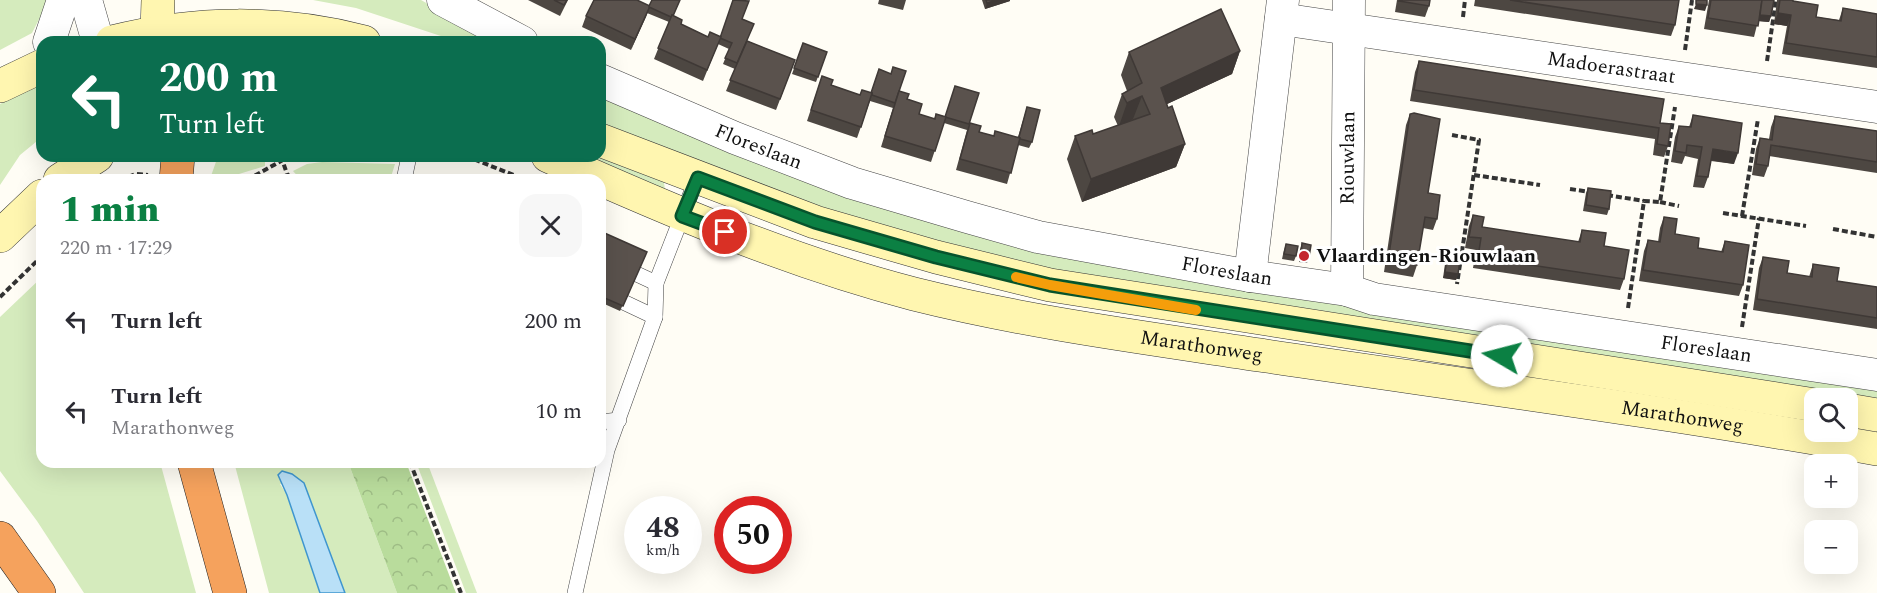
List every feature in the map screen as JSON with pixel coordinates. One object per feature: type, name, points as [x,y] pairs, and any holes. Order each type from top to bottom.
[{"type":"highway","points":[[196,468],[230,593]]},
{"type":"highway","points":[[0,538],[39,593]]},
{"type":"main road","points":[[158,0],[159,36]]},
{"type":"main road","points":[[162,36],[194,23],[267,25],[330,36]]},
{"type":"main road","points":[[0,86],[36,63]]},
{"type":"main road","name":"Marathonweg","points":[[606,142],[815,222],[936,257],[1050,285],[1804,403]]},
{"type":"main road","points":[[67,170],[84,162]]},
{"type":"main road","name":"Marathonweg","points":[[561,162],[588,174]]},
{"type":"main road","name":"Marathonweg","points":[[606,182],[682,216],[790,256],[914,294],[1049,323],[1622,408],[1877,449]]},
{"type":"main road","points":[[0,236],[36,202]]},
{"type":"main road","points":[[1858,412],[1877,415]]},
{"type":"street","points":[[51,36],[63,0]]},
{"type":"street","points":[[86,0],[96,36]]},
{"type":"street","points":[[443,0],[511,36]]},
{"type":"street","points":[[1250,276],[1282,10],[1348,14]]},
{"type":"street","name":"Madoerastraat","points":[[1348,14],[1680,78],[1877,107]]},
{"type":"street","name":"Riouwlaan","points":[[1347,290],[1348,14]]},
{"type":"street","name":"Floreslaan","points":[[606,83],[735,138],[852,183],[1038,237],[1250,276],[1347,290],[1374,299],[1877,375]]},
{"type":"lane","points":[[606,454],[655,317],[656,283],[698,178]]},
{"type":"lane","points":[[606,260],[656,283]]},
{"type":"lane","points":[[606,294],[655,317]]},
{"type":"lane","points":[[606,421],[619,420]]},
{"type":"lane","points":[[575,593],[603,468]]},
{"type":"path","points":[[1660,202],[1692,0]]},
{"type":"path","points":[[1452,135],[1479,140],[1454,310]]},
{"type":"path","points":[[257,174],[276,162]]},
{"type":"path","points":[[481,162],[511,174]]},
{"type":"path","points":[[1474,175],[1540,184]]},
{"type":"path","points":[[1570,189],[1679,206]]},
{"type":"path","points":[[1623,336],[1644,201]]},
{"type":"path","points":[[1723,213],[1806,226]]},
{"type":"path","points":[[1738,354],[1759,218]]},
{"type":"path","points":[[1833,230],[1877,237]]},
{"type":"path","points":[[0,297],[36,262]]},
{"type":"path","points":[[412,468],[461,593]]},
{"type":"green space","points":[[0,0],[49,0],[32,33],[0,50]]},
{"type":"green space","points":[[313,0],[421,0],[484,36],[441,36],[356,8]]},
{"type":"green space","points":[[36,86],[36,142],[20,155],[0,185],[0,104]]},
{"type":"green space","points":[[606,95],[818,183],[1877,384],[1877,400],[1858,397],[1858,388],[1804,389],[1485,340],[1044,268],[948,245],[817,207],[611,128],[606,125]]},
{"type":"green space","points":[[606,158],[664,182],[665,190],[590,162],[606,162]]},
{"type":"green space","points":[[216,162],[265,162],[265,166],[239,174],[212,174]]},
{"type":"green space","points":[[322,162],[395,164],[392,174],[296,174],[293,171],[307,164]]},
{"type":"green space","points":[[36,283],[36,468],[162,468],[196,593],[84,593],[37,521],[0,471],[0,317]]},
{"type":"green space","points":[[236,468],[350,468],[397,593],[345,593],[304,483],[280,484],[287,495],[320,593],[269,593]]},
{"type":"green space","points":[[350,468],[408,468],[456,593],[397,593]]},
{"type":"green space","points":[[418,468],[429,468],[477,593],[466,593]]},
{"type":"water","points":[[282,471],[292,474],[304,483],[345,593],[320,593],[278,475]]},
{"type":"building","points":[[554,0],[567,0],[564,5]]},
{"type":"building","points":[[594,0],[637,0],[650,6],[635,39],[586,16]]},
{"type":"building","points":[[652,0],[680,0],[671,17],[649,7]]},
{"type":"building","points":[[733,0],[749,1],[742,19],[754,24],[737,63],[725,58],[732,43],[720,38]]},
{"type":"building","points":[[1400,0],[1430,0],[1429,6]]},
{"type":"building","points":[[1510,0],[1679,0],[1675,25]]},
{"type":"building","points":[[1696,0],[1707,0],[1707,5],[1696,4]]},
{"type":"building","points":[[1711,0],[1762,0],[1758,26],[1708,18]]},
{"type":"building","points":[[1762,0],[1774,0],[1771,16],[1760,15]]},
{"type":"building","points":[[1780,0],[1818,5],[1816,17],[1841,21],[1843,8],[1877,14],[1877,57],[1786,43],[1791,15],[1778,13]]},
{"type":"building","points":[[1221,9],[1240,51],[1161,88],[1168,108],[1172,106],[1185,144],[1091,179],[1075,136],[1092,130],[1093,134],[1150,114],[1142,96],[1127,103],[1122,94],[1142,83],[1129,52]]},
{"type":"building","points":[[672,15],[682,20],[681,24],[708,37],[710,32],[721,37],[707,70],[658,48]]},
{"type":"building","points":[[747,41],[795,60],[780,99],[730,80]]},
{"type":"building","points":[[803,43],[827,52],[818,77],[794,68]]},
{"type":"building","points":[[1419,61],[1664,99],[1660,123],[1671,124],[1668,146],[1657,144],[1659,128],[1414,90]]},
{"type":"building","points":[[893,67],[906,71],[895,103],[871,93],[879,69],[891,74]]},
{"type":"building","points":[[822,76],[833,80],[831,85],[860,95],[862,90],[872,93],[861,127],[811,110]]},
{"type":"building","points":[[955,86],[979,93],[969,124],[945,117]]},
{"type":"building","points":[[899,91],[909,94],[907,99],[922,104],[919,114],[935,119],[936,114],[946,117],[935,151],[885,136]]},
{"type":"building","points":[[1027,107],[1040,110],[1032,142],[1019,137]]},
{"type":"building","points":[[1410,114],[1440,119],[1428,193],[1440,195],[1437,219],[1425,217],[1417,265],[1388,261]]},
{"type":"building","points":[[1693,115],[1742,123],[1738,153],[1713,149],[1708,177],[1697,176],[1702,147],[1687,145],[1686,153],[1675,151],[1679,126],[1691,127]]},
{"type":"building","points":[[1775,116],[1877,131],[1877,162],[1771,145],[1768,166],[1756,164],[1760,138],[1772,140]]},
{"type":"building","points":[[970,123],[981,126],[979,132],[994,136],[995,131],[1020,138],[1011,173],[960,159]]},
{"type":"building","points":[[1588,188],[1611,191],[1609,209],[1586,205]]},
{"type":"building","points":[[1473,215],[1484,217],[1482,227],[1580,242],[1582,230],[1606,233],[1604,246],[1629,250],[1624,279],[1478,257],[1481,238],[1469,237]]},
{"type":"building","points":[[1664,217],[1677,219],[1675,234],[1699,238],[1698,248],[1723,252],[1725,241],[1749,245],[1743,285],[1643,270],[1648,240],[1660,242]]},
{"type":"building","points":[[606,234],[647,252],[623,306],[606,299]]},
{"type":"building","points":[[1302,243],[1311,245],[1309,257],[1301,256]]},
{"type":"building","points":[[1286,244],[1298,246],[1296,256],[1284,254]]},
{"type":"building","points":[[1448,251],[1461,253],[1458,274],[1445,272]]},
{"type":"building","points":[[1763,257],[1789,261],[1787,273],[1812,277],[1813,264],[1839,268],[1837,281],[1877,287],[1877,318],[1757,299]]},
{"type":"slow traffic","points":[[1016,277],[1196,310]]},
{"type":"place","name":"Vlaardingen-Riouwlaan","points":[[1304,256]]},
{"type":"route","points":[[725,232],[682,216],[698,178],[815,222],[936,257],[1050,285],[1171,306],[1502,356]]}]
